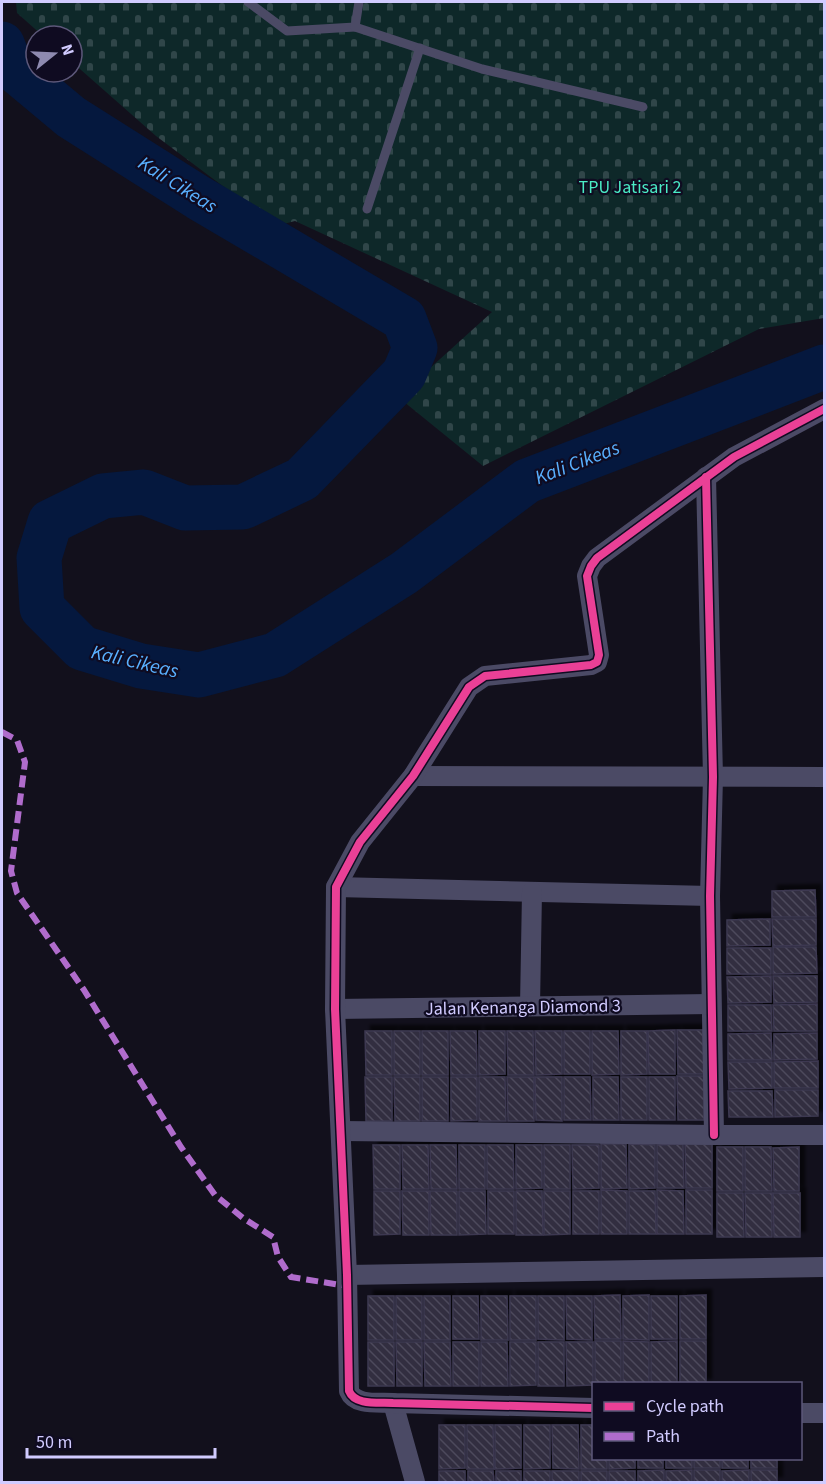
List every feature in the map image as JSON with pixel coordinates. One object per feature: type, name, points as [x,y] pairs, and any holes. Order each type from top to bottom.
[{"type":"street","points":[[592,1408],[393,1403],[363,1401],[351,1396],[335,1010],[336,887],[360,842],[413,776],[474,682],[485,676],[591,665],[597,662],[599,655],[587,576],[597,558],[734,457],[825,409]]},
{"type":"street","points":[[706,477],[713,777],[711,1004],[714,1135]]},
{"type":"street","points":[[413,776],[825,777]]},
{"type":"street","points":[[336,887],[711,896]]},
{"type":"street","points":[[530,1006],[532,892]]},
{"type":"street","name":"Jalan Kenanga Diamond 3","points":[[335,1010],[711,1004]]},
{"type":"street","points":[[341,1131],[825,1135]]},
{"type":"street","points":[[347,1275],[825,1268]]},
{"type":"street","points":[[393,1403],[415,1482]]},
{"type":"street","points":[[802,1413],[825,1413]]},
{"type":"lane","points":[[248,2],[287,31],[355,27],[482,69],[643,107]]},
{"type":"lane","points":[[355,27],[359,2]]},
{"type":"lane","points":[[367,209],[420,48]]},
{"type":"green space","name":"TPU Jatisari 2","points":[[16,2],[824,2],[824,318],[759,329],[483,466],[398,397],[492,312],[295,221],[276,226],[156,136],[84,73],[84,24],[29,24],[17,13]]},
{"type":"building","points":[[815,890],[816,917],[772,917],[772,891]]},
{"type":"building","points":[[770,919],[770,945],[727,946],[727,920]]},
{"type":"building","points":[[772,919],[816,919],[816,945],[773,946]]},
{"type":"building","points":[[773,947],[816,947],[817,973],[773,974]]},
{"type":"building","points":[[727,948],[771,948],[771,974],[727,974]]},
{"type":"building","points":[[771,976],[771,1002],[728,1003],[727,977]]},
{"type":"building","points":[[773,976],[817,976],[817,1002],[774,1003]]},
{"type":"building","points":[[817,1004],[817,1031],[774,1031],[773,1005]]},
{"type":"building","points":[[728,1005],[771,1005],[772,1031],[728,1031]]},
{"type":"building","points":[[675,1030],[675,1074],[649,1074],[648,1031]]},
{"type":"building","points":[[677,1030],[703,1030],[704,1074],[678,1074]]},
{"type":"building","points":[[365,1031],[392,1031],[392,1075],[366,1075]]},
{"type":"building","points":[[394,1031],[420,1031],[420,1075],[394,1075]]},
{"type":"building","points":[[422,1031],[448,1031],[448,1075],[422,1075]]},
{"type":"building","points":[[450,1031],[476,1031],[477,1075],[451,1075]]},
{"type":"building","points":[[479,1031],[505,1031],[505,1074],[479,1075]]},
{"type":"building","points":[[507,1031],[533,1031],[534,1075],[508,1075]]},
{"type":"building","points":[[535,1031],[562,1031],[562,1074],[536,1075]]},
{"type":"building","points":[[564,1031],[590,1031],[590,1074],[564,1074]]},
{"type":"building","points":[[592,1031],[618,1031],[619,1074],[592,1075]]},
{"type":"building","points":[[621,1031],[647,1031],[647,1074],[621,1075]]},
{"type":"building","points":[[771,1033],[772,1060],[728,1060],[728,1034]]},
{"type":"building","points":[[817,1033],[817,1059],[774,1060],[774,1034]]},
{"type":"building","points":[[818,1061],[818,1088],[774,1088],[774,1062]]},
{"type":"building","points":[[728,1062],[772,1062],[772,1088],[729,1089]]},
{"type":"building","points":[[677,1076],[704,1076],[704,1120],[678,1120]]},
{"type":"building","points":[[365,1077],[392,1077],[392,1121],[366,1121]]},
{"type":"building","points":[[394,1077],[420,1077],[420,1121],[395,1121]]},
{"type":"building","points":[[422,1077],[448,1077],[448,1121],[422,1121]]},
{"type":"building","points":[[451,1077],[477,1077],[477,1120],[451,1121]]},
{"type":"building","points":[[479,1077],[505,1077],[506,1121],[479,1121]]},
{"type":"building","points":[[507,1077],[534,1077],[534,1121],[508,1121]]},
{"type":"building","points":[[535,1077],[562,1077],[562,1121],[536,1120]]},
{"type":"building","points":[[564,1077],[590,1077],[591,1120],[564,1120]]},
{"type":"building","points":[[593,1077],[618,1077],[619,1120],[593,1120]]},
{"type":"building","points":[[621,1077],[647,1077],[647,1120],[621,1120]]},
{"type":"building","points":[[649,1077],[675,1077],[675,1120],[649,1120]]},
{"type":"building","points":[[775,1090],[818,1090],[818,1116],[775,1117]]},
{"type":"building","points":[[728,1091],[772,1091],[773,1117],[729,1117]]},
{"type":"building","points":[[601,1144],[626,1144],[627,1188],[601,1189]]},
{"type":"building","points":[[629,1144],[655,1145],[655,1188],[629,1189]]},
{"type":"building","points":[[683,1144],[684,1188],[657,1188],[657,1145]]},
{"type":"building","points":[[685,1144],[712,1144],[712,1188],[686,1188]]},
{"type":"building","points":[[373,1145],[400,1145],[400,1189],[374,1189]]},
{"type":"building","points":[[402,1145],[428,1145],[429,1189],[403,1189]]},
{"type":"building","points":[[430,1145],[456,1145],[457,1189],[431,1189]]},
{"type":"building","points":[[459,1145],[485,1145],[485,1189],[459,1189]]},
{"type":"building","points":[[487,1145],[513,1145],[514,1189],[487,1189]]},
{"type":"building","points":[[516,1145],[542,1145],[542,1188],[516,1189]]},
{"type":"building","points":[[544,1145],[570,1145],[570,1189],[544,1189]]},
{"type":"building","points":[[572,1145],[599,1145],[599,1188],[573,1189]]},
{"type":"building","points":[[717,1147],[743,1147],[743,1191],[717,1191]]},
{"type":"building","points":[[745,1147],[771,1147],[772,1191],[745,1191]]},
{"type":"building","points":[[799,1147],[799,1191],[774,1191],[773,1148]]},
{"type":"building","points":[[601,1190],[627,1191],[627,1234],[601,1234]]},
{"type":"building","points":[[657,1190],[683,1191],[684,1234],[657,1234]]},
{"type":"building","points":[[686,1190],[712,1190],[712,1234],[686,1234]]},
{"type":"building","points":[[374,1191],[400,1191],[400,1234],[374,1235]]},
{"type":"building","points":[[402,1191],[429,1191],[429,1235],[403,1235]]},
{"type":"building","points":[[430,1191],[457,1191],[457,1235],[431,1235]]},
{"type":"building","points":[[459,1191],[485,1191],[486,1234],[459,1235]]},
{"type":"building","points":[[488,1191],[514,1191],[514,1234],[488,1234]]},
{"type":"building","points":[[516,1191],[542,1191],[543,1235],[516,1235]]},
{"type":"building","points":[[544,1191],[570,1191],[570,1234],[544,1235]]},
{"type":"building","points":[[573,1191],[599,1191],[599,1234],[573,1234]]},
{"type":"building","points":[[629,1191],[655,1191],[656,1234],[629,1234]]},
{"type":"building","points":[[717,1193],[743,1193],[744,1237],[717,1237]]},
{"type":"building","points":[[745,1193],[772,1193],[772,1237],[746,1237]]},
{"type":"building","points":[[773,1193],[800,1193],[800,1237],[774,1237]]},
{"type":"building","points":[[620,1295],[621,1339],[595,1339],[594,1296]]},
{"type":"building","points":[[649,1295],[649,1340],[623,1339],[623,1296]]},
{"type":"building","points":[[706,1295],[706,1339],[680,1339],[680,1296]]},
{"type":"building","points":[[368,1296],[394,1296],[394,1340],[368,1340]]},
{"type":"building","points":[[396,1296],[422,1296],[422,1340],[396,1340]]},
{"type":"building","points":[[424,1296],[450,1296],[450,1340],[424,1340]]},
{"type":"building","points":[[453,1296],[478,1296],[479,1339],[453,1339]]},
{"type":"building","points":[[481,1296],[507,1296],[508,1340],[481,1340]]},
{"type":"building","points":[[510,1296],[536,1296],[536,1340],[510,1340]]},
{"type":"building","points":[[538,1296],[564,1296],[564,1340],[538,1339]]},
{"type":"building","points":[[566,1296],[592,1296],[592,1340],[567,1339]]},
{"type":"building","points":[[651,1296],[677,1296],[677,1339],[651,1339]]},
{"type":"building","points":[[595,1341],[621,1341],[621,1382],[595,1382]]},
{"type":"building","points":[[623,1341],[649,1342],[649,1382],[623,1382]]},
{"type":"building","points":[[677,1341],[677,1382],[651,1382],[651,1342]]},
{"type":"building","points":[[680,1341],[706,1341],[706,1382],[680,1382]]},
{"type":"building","points":[[368,1342],[394,1342],[394,1386],[368,1386]]},
{"type":"building","points":[[396,1342],[422,1342],[422,1386],[397,1386]]},
{"type":"building","points":[[424,1342],[450,1342],[451,1386],[425,1386]]},
{"type":"building","points":[[453,1342],[479,1342],[479,1386],[453,1386]]},
{"type":"building","points":[[481,1342],[507,1342],[508,1386],[481,1386]]},
{"type":"building","points":[[510,1342],[536,1342],[536,1385],[510,1386]]},
{"type":"building","points":[[538,1342],[564,1342],[564,1386],[538,1386]]},
{"type":"building","points":[[566,1342],[593,1342],[592,1385],[567,1386]]},
{"type":"building","points":[[439,1425],[465,1425],[465,1468],[439,1469]]},
{"type":"building","points":[[467,1425],[493,1425],[494,1469],[467,1469]]},
{"type":"building","points":[[495,1425],[521,1425],[521,1468],[495,1469]]},
{"type":"building","points":[[524,1425],[550,1425],[550,1468],[524,1469]]},
{"type":"building","points":[[552,1425],[578,1425],[579,1469],[553,1468]]},
{"type":"building","points":[[581,1425],[592,1425],[592,1460],[607,1460],[607,1469],[581,1469]]},
{"type":"building","points":[[609,1460],[635,1460],[635,1468],[609,1469]]},
{"type":"building","points":[[638,1460],[663,1460],[663,1468],[638,1468]]},
{"type":"building","points":[[666,1460],[692,1460],[692,1468],[666,1468]]},
{"type":"building","points":[[694,1460],[720,1460],[720,1468],[694,1468]]},
{"type":"building","points":[[722,1460],[748,1460],[748,1468],[722,1468]]},
{"type":"building","points":[[751,1460],[777,1460],[777,1468],[751,1468]]},
{"type":"building","points":[[664,1470],[664,1482],[638,1482],[638,1471]]},
{"type":"building","points":[[692,1470],[692,1482],[666,1482],[666,1471]]},
{"type":"building","points":[[694,1470],[720,1470],[720,1482],[694,1482]]},
{"type":"building","points":[[749,1470],[749,1482],[722,1482],[722,1471]]},
{"type":"building","points":[[751,1470],[777,1470],[777,1482],[751,1482]]},
{"type":"building","points":[[439,1471],[465,1471],[465,1482],[439,1482]]},
{"type":"building","points":[[468,1471],[493,1471],[494,1482],[468,1482]]},
{"type":"building","points":[[496,1471],[521,1471],[521,1482],[496,1482]]},
{"type":"building","points":[[524,1471],[550,1471],[550,1482],[524,1482]]},
{"type":"building","points":[[552,1471],[579,1471],[579,1482],[552,1482]]},
{"type":"building","points":[[581,1471],[607,1471],[607,1482],[581,1482]]},
{"type":"building","points":[[609,1471],[635,1471],[635,1482],[609,1482]]},
{"type":"waterway","name":"Kali Cikeas","points":[[2,44],[11,67],[71,117],[199,198],[404,319],[415,348],[404,374],[302,479],[243,507],[185,508],[144,492],[103,496],[50,522],[39,558],[42,608],[82,648],[141,666],[199,675],[275,655],[404,573],[527,481],[824,367]]},
{"type":"marked path","points":[[2,732],[17,740],[25,762],[11,871],[17,893],[84,990],[181,1147],[215,1195],[243,1218],[273,1237],[278,1257],[291,1277],[347,1286]]},
{"type":"cycle path","points":[[592,1408],[375,1403],[356,1399],[349,1391],[347,1275],[335,1009],[336,887],[360,842],[413,776],[469,687],[485,676],[591,665],[597,662],[599,655],[587,576],[597,558],[734,457],[824,409]]},
{"type":"cycle path","points":[[706,477],[713,777],[710,896],[714,1135]]}]
